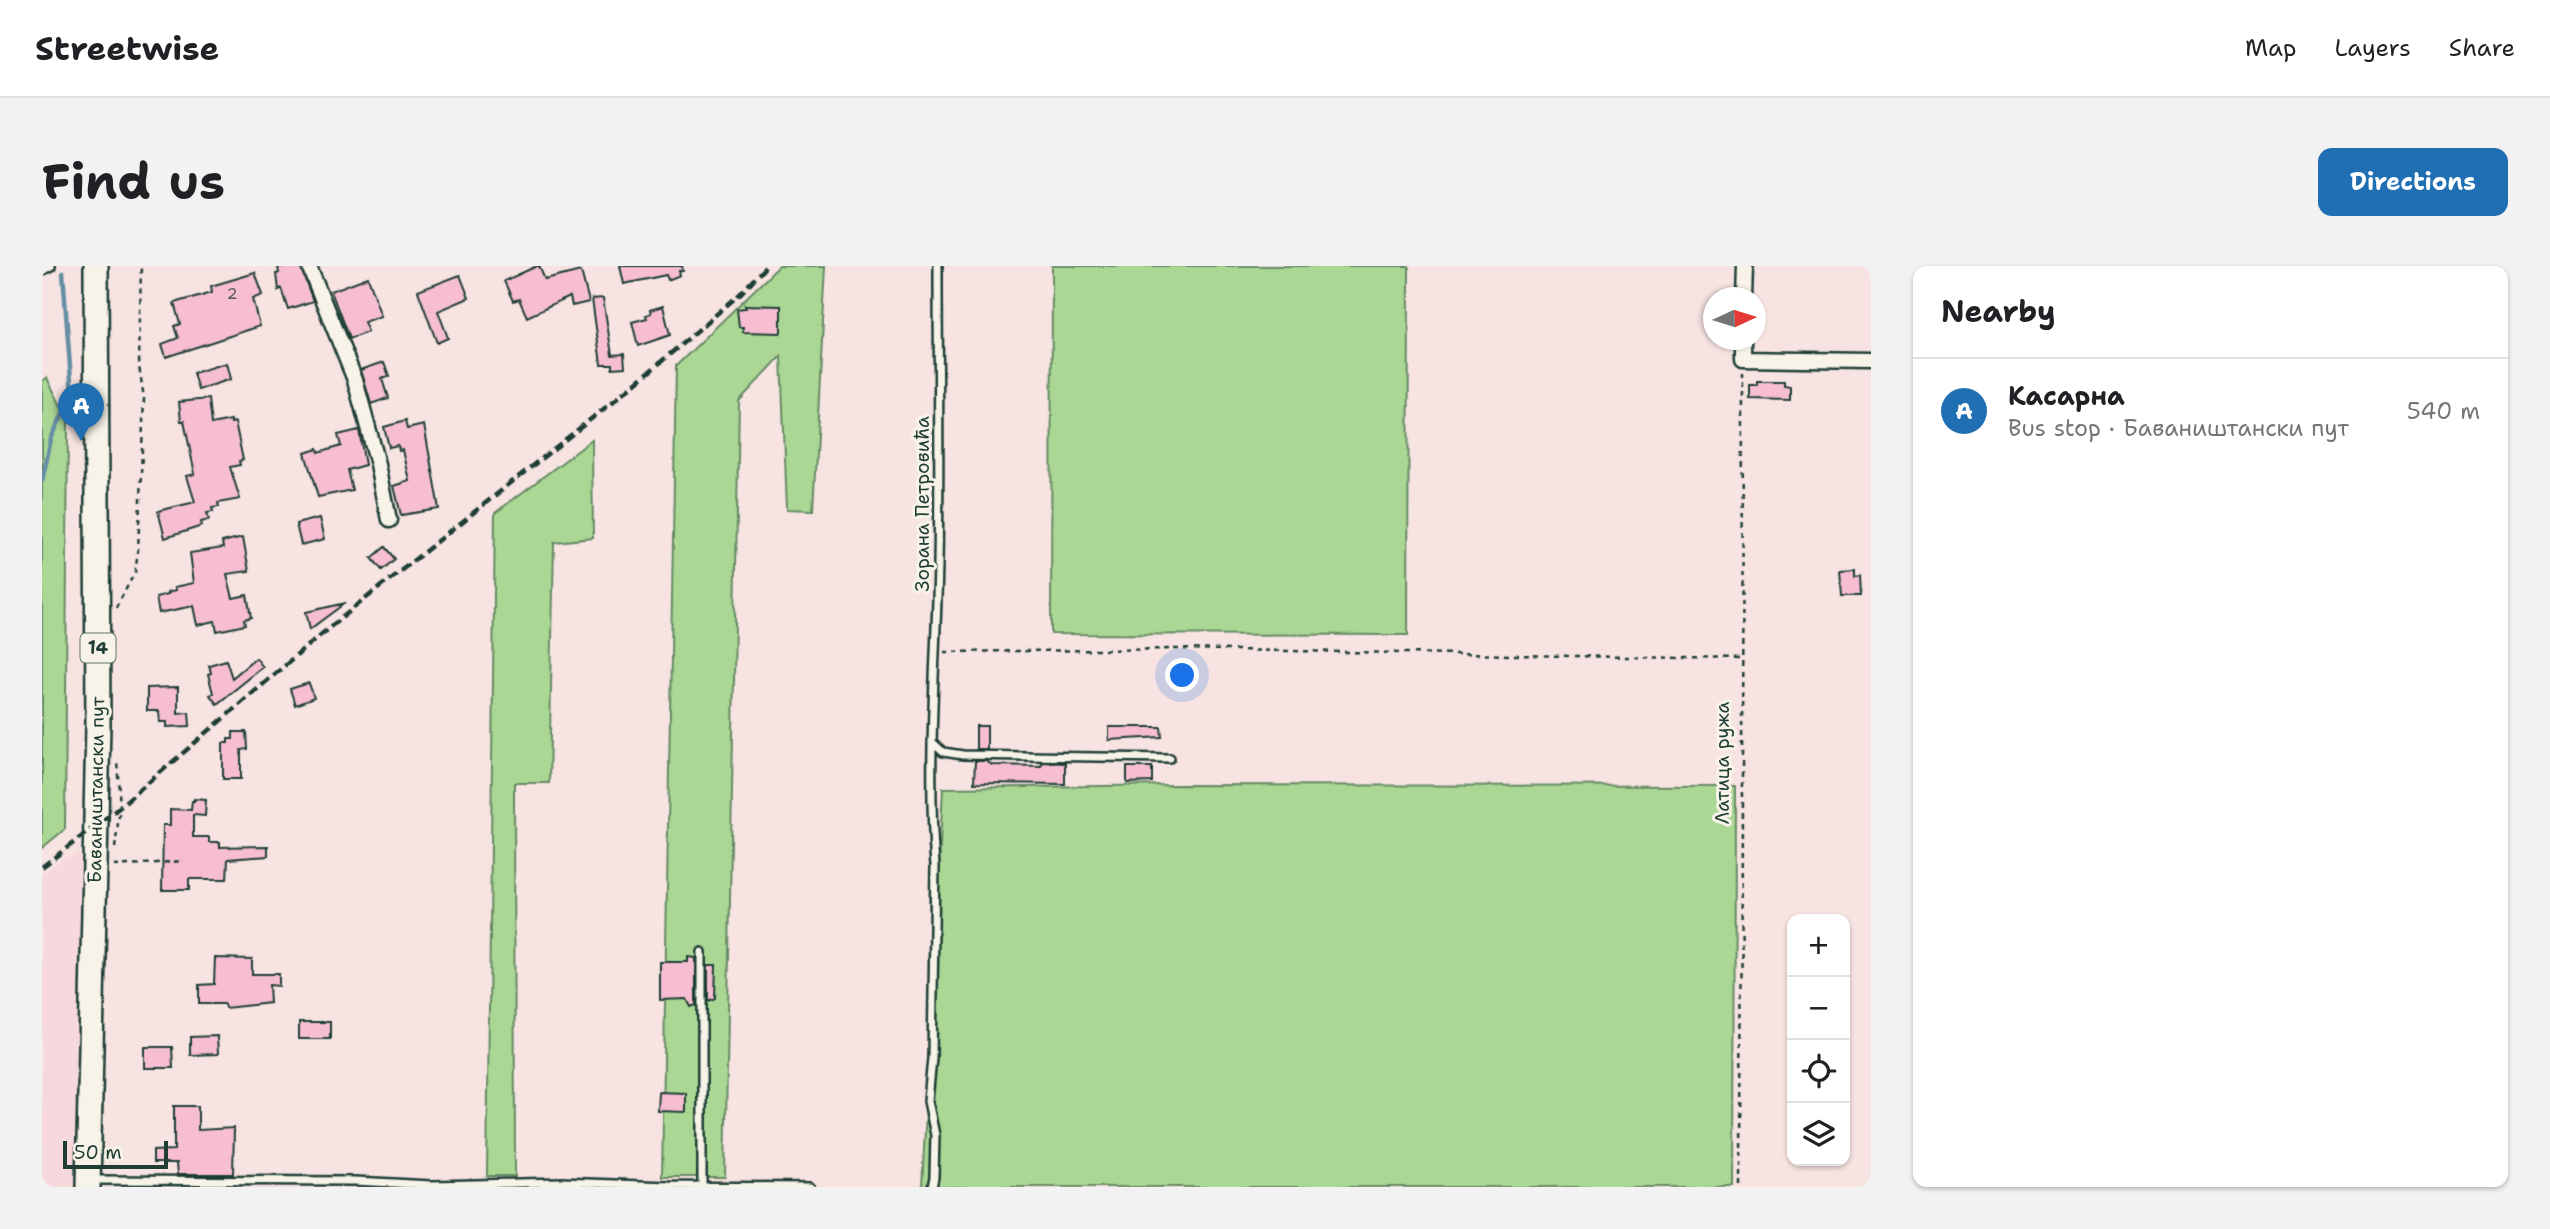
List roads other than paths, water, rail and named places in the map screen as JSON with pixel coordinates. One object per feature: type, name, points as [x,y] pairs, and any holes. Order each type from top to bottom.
[{"type":"main road","name":"Баваништански пут","points":[[88,1184],[98,726],[96,266]]},
{"type":"street","points":[[309,266],[355,380],[378,464],[389,520]]},
{"type":"street","points":[[1744,287],[1745,266]]},
{"type":"street","points":[[1743,350],[1743,359],[1871,361]]},
{"type":"lane","points":[[42,271],[51,266]]},
{"type":"lane","name":"Зорана Петровића","points":[[932,1187],[935,1135],[928,1101],[932,1058],[935,866],[932,743],[939,499],[938,266]]},
{"type":"lane","points":[[932,743],[943,752],[963,755],[1170,758]]},
{"type":"lane","points":[[702,952],[702,1186]]},
{"type":"lane","points":[[88,1184],[355,1181],[431,1185],[561,1182],[810,1187]]},
{"type":"waterway","points":[[42,481],[51,439],[72,394],[63,272]]},
{"type":"railway","points":[[42,867],[120,807],[330,627],[635,384],[740,294],[766,266]]},
{"type":"place","name":"Касарна","points":[[81,441]]}]
